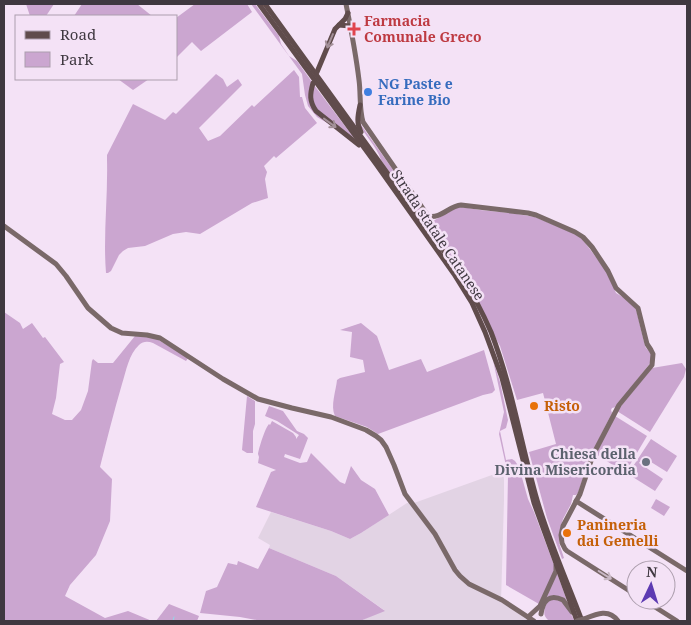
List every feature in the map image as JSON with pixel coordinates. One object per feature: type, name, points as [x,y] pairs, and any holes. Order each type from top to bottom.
[{"type":"main road","name":"Strada statale Catanese","points":[[259,4],[454,274],[479,317],[502,378],[534,503],[556,565],[580,621]]},
{"type":"main road","name":"Strada statale Catanese","points":[[265,4],[459,272],[477,302],[490,330],[506,380],[538,501],[580,621]]},
{"type":"main road","points":[[317,72],[335,29],[348,13]]},
{"type":"main road","points":[[339,25],[350,26]]},
{"type":"main road","points":[[313,83],[310,100],[316,111],[356,142],[376,164]]},
{"type":"main road","points":[[360,105],[357,122],[365,142]]},
{"type":"street","points":[[346,4],[359,79],[360,105],[364,126],[428,216],[435,217],[461,205],[528,213],[575,232],[583,236],[598,255],[616,288],[638,308],[647,344],[652,350],[653,362],[615,412],[593,455],[580,494],[563,526],[561,539],[565,549],[626,589]]},
{"type":"street","points":[[4,226],[56,264],[88,308],[111,328],[122,333],[148,334],[160,338],[223,379],[258,399],[331,417],[366,430],[376,436],[386,447],[405,494],[435,534],[460,576],[469,584],[496,597],[534,621]]},
{"type":"street","points":[[576,501],[687,572]]},
{"type":"street","points":[[528,617],[540,606],[556,572],[556,565]]},
{"type":"street","points":[[541,614],[545,601],[557,597],[566,602],[580,621],[597,614],[606,613],[615,617],[618,621]]},
{"type":"street","points":[[540,606],[544,621]]},
{"type":"street","points":[[660,610],[678,621]]},
{"type":"shaded area","points":[[503,471],[501,602],[531,621],[360,621],[384,610],[336,576],[269,548],[270,545],[258,538],[271,512],[350,539],[407,503],[414,503]]},
{"type":"green space","points":[[26,4],[54,4],[47,15],[30,15]]},
{"type":"green space","points":[[82,4],[137,4],[151,15],[75,15]]},
{"type":"green space","points":[[195,4],[247,4],[252,12],[201,51],[192,42],[178,56],[178,17]]},
{"type":"green space","points":[[251,4],[255,4],[279,36],[281,44],[289,56],[297,61],[312,82],[309,99],[329,124],[317,117],[308,106],[302,74]]},
{"type":"green space","points":[[294,70],[299,77],[300,97],[302,97],[305,108],[317,123],[264,166],[267,172],[265,179],[268,198],[252,203],[200,234],[186,232],[173,234],[145,246],[128,248],[119,255],[111,271],[106,273],[107,155],[133,104],[165,120],[173,112],[176,114],[216,74],[223,79],[227,87],[238,79],[242,85],[199,128],[208,141],[220,136],[252,105],[254,107]]},
{"type":"green space","points":[[119,80],[148,80],[133,90]]},
{"type":"green space","points":[[314,85],[354,138],[318,111],[312,100]]},
{"type":"green space","points":[[359,122],[428,219],[433,221],[456,208],[462,207],[535,217],[580,236],[607,272],[616,293],[626,299],[636,309],[645,346],[651,353],[651,362],[616,407],[611,410],[612,413],[590,457],[578,493],[573,495],[571,504],[563,519],[559,543],[564,558],[562,559],[547,518],[529,452],[556,444],[543,393],[517,400],[500,346],[453,260],[381,160],[377,150]]},
{"type":"green space","points":[[4,312],[20,323],[23,329],[32,323],[64,362],[60,364],[52,414],[65,420],[72,420],[81,410],[88,391],[93,359],[98,363],[113,363],[135,336],[157,339],[188,358],[186,361],[153,343],[147,342],[141,344],[133,353],[128,363],[119,394],[100,467],[112,479],[110,521],[96,555],[70,585],[65,596],[105,618],[128,611],[152,621],[4,621]]},
{"type":"green space","points":[[361,323],[377,336],[389,370],[421,359],[427,372],[484,350],[495,390],[492,393],[378,434],[367,427],[335,416],[333,403],[337,380],[365,372],[363,360],[350,357],[352,332],[340,330]]},
{"type":"green space","points":[[493,360],[508,420],[506,428],[500,431],[506,460],[512,459],[519,467],[528,499],[554,565],[554,572],[539,604],[506,585],[508,475],[499,434],[504,412]]},
{"type":"green space","points":[[682,363],[686,369],[684,377],[650,432],[617,411],[652,368]]},
{"type":"green space","points":[[247,396],[255,401],[253,453],[247,453],[242,450]]},
{"type":"green space","points":[[269,406],[283,411],[297,431],[308,438],[300,459],[285,454],[284,457],[300,463],[307,462],[311,453],[340,482],[345,484],[351,466],[361,480],[375,489],[389,515],[350,539],[256,507],[271,472],[276,470],[258,463],[258,454],[267,426],[272,421],[293,433],[296,439],[299,435],[265,416]]},
{"type":"green space","points":[[615,416],[647,436],[625,473],[596,454]]},
{"type":"green space","points":[[651,439],[677,456],[667,472],[643,457],[639,463],[663,479],[655,491],[628,474]]},
{"type":"green space","points":[[656,499],[670,507],[664,516],[651,508]]},
{"type":"green space","points":[[269,548],[336,576],[385,611],[360,621],[262,621],[200,613],[206,591],[217,587],[228,563],[237,565],[238,561],[258,569]]},
{"type":"green space","points":[[557,573],[567,601],[563,598],[544,601]]},
{"type":"green space","points":[[555,598],[566,604],[574,620],[549,621],[545,617],[544,612],[547,602]]},
{"type":"green space","points":[[169,604],[199,616],[197,621],[156,621]]},
{"type":"waterway","points":[[173,621],[174,617]]},
{"type":"place","name":"Farmacia Comunale Greco","points":[[354,29]]},
{"type":"place","name":"NG Paste e Farine Bio","points":[[368,92]]},
{"type":"place","name":"Risto","points":[[534,406]]},
{"type":"place","name":"Chiesa della Divina Misericordia","points":[[646,462]]},
{"type":"place","name":"Panineria dai Gemelli","points":[[567,533]]}]
